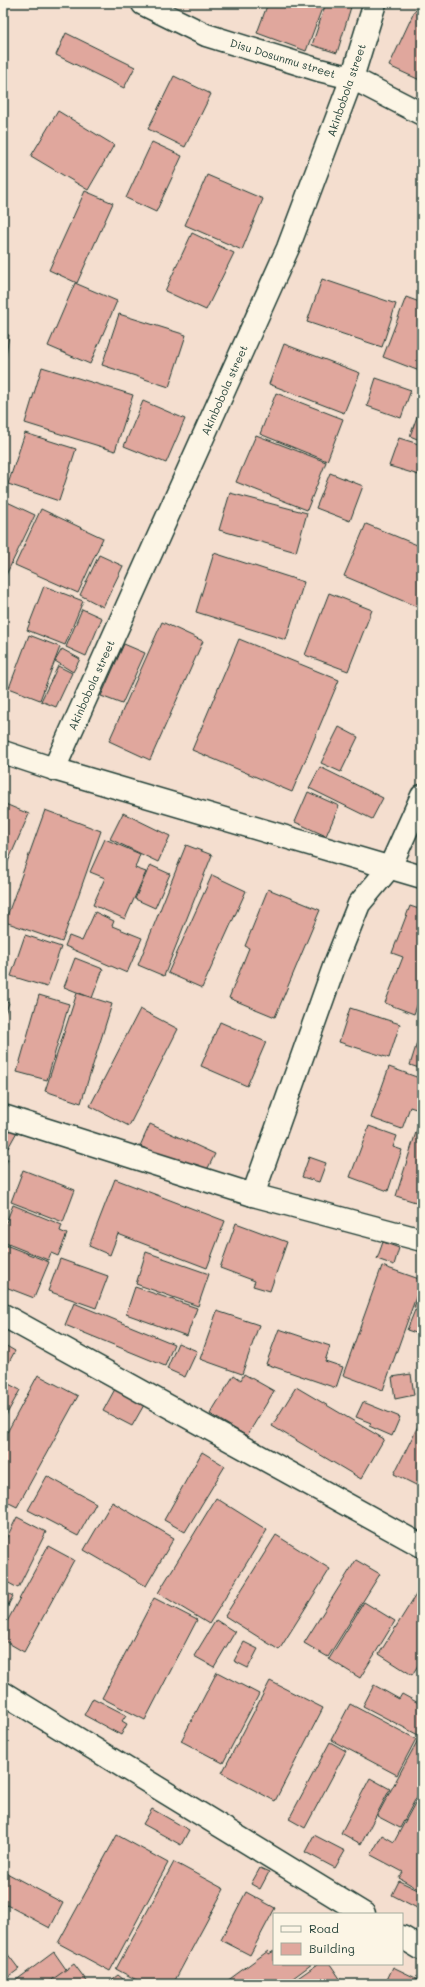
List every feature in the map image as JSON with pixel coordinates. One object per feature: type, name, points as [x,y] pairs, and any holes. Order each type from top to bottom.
[{"type":"street","name":"Akinbobola street","points":[[54,769],[288,248],[352,78],[375,3]]},
{"type":"street","name":"Disu Dosunmu street","points":[[143,4],[206,35],[319,70],[352,78],[422,114]]},
{"type":"street","points":[[3,752],[54,769],[422,877]]},
{"type":"street","points":[[253,1195],[335,964],[359,904],[390,867],[422,796]]},
{"type":"street","points":[[3,1116],[253,1195],[422,1240]]},
{"type":"street","points":[[3,1315],[422,1546]]},
{"type":"street","points":[[3,1693],[362,1913]]},
{"type":"street","points":[[403,1938],[422,1950]]},
{"type":"building","points":[[268,3],[324,3],[306,51],[257,33]]},
{"type":"building","points":[[326,3],[338,3],[351,7],[337,53],[312,45]]},
{"type":"building","points":[[415,10],[422,14],[422,81],[389,66]]},
{"type":"building","points":[[66,33],[135,67],[124,88],[56,55]]},
{"type":"building","points":[[174,76],[211,94],[185,147],[148,129]]},
{"type":"building","points":[[58,111],[114,145],[88,190],[31,156]]},
{"type":"building","points":[[152,142],[182,156],[156,212],[126,198]]},
{"type":"building","points":[[207,175],[263,199],[242,250],[185,225]]},
{"type":"building","points":[[85,191],[113,203],[77,283],[49,270]]},
{"type":"building","points":[[192,233],[234,253],[206,310],[165,291]]},
{"type":"building","points":[[322,279],[396,304],[382,347],[307,322]]},
{"type":"building","points":[[75,283],[117,301],[90,364],[48,346]]},
{"type":"building","points":[[406,297],[422,303],[422,372],[383,357]]},
{"type":"building","points":[[119,314],[186,335],[169,387],[102,365]]},
{"type":"building","points":[[3,334],[9,335],[3,375]]},
{"type":"building","points":[[284,344],[360,373],[344,413],[269,384]]},
{"type":"building","points":[[42,367],[133,395],[115,451],[25,423]]},
{"type":"building","points":[[376,378],[411,390],[401,418],[367,406]]},
{"type":"building","points":[[276,393],[343,419],[327,461],[260,434]]},
{"type":"building","points":[[143,401],[185,419],[166,463],[124,446]]},
{"type":"building","points":[[422,403],[422,441],[410,436]]},
{"type":"building","points":[[3,424],[6,424],[3,436]]},
{"type":"building","points":[[25,433],[76,449],[59,501],[8,484]]},
{"type":"building","points":[[256,435],[326,462],[307,510],[236,482]]},
{"type":"building","points":[[399,438],[422,445],[422,476],[389,466]]},
{"type":"building","points":[[330,473],[363,486],[350,521],[316,508]]},
{"type":"building","points":[[230,493],[307,513],[296,552],[219,530]]},
{"type":"building","points":[[3,500],[35,515],[5,577],[3,576]]},
{"type":"building","points":[[41,509],[103,538],[78,593],[15,565]]},
{"type":"building","points":[[366,524],[422,547],[422,609],[344,576]]},
{"type":"building","points":[[214,553],[304,582],[286,640],[196,612]]},
{"type":"building","points":[[99,555],[123,566],[103,607],[80,595]]},
{"type":"building","points":[[44,586],[83,601],[65,645],[27,630]]},
{"type":"building","points":[[329,593],[372,610],[348,671],[305,655]]},
{"type":"building","points":[[82,609],[102,618],[86,656],[66,647]]},
{"type":"building","points":[[162,622],[203,641],[150,760],[109,741]]},
{"type":"building","points":[[29,635],[60,647],[40,700],[9,688]]},
{"type":"building","points":[[239,639],[339,680],[292,792],[192,750]]},
{"type":"building","points":[[124,644],[145,653],[122,704],[101,696]]},
{"type":"building","points":[[62,649],[80,659],[73,672],[55,661]]},
{"type":"building","points":[[58,666],[72,673],[56,707],[41,701]]},
{"type":"building","points":[[339,727],[358,737],[341,772],[321,763]]},
{"type":"building","points":[[320,767],[383,798],[372,819],[309,788]]},
{"type":"building","points":[[308,792],[339,806],[326,836],[295,822]]},
{"type":"building","points":[[3,803],[29,814],[3,873]]},
{"type":"building","points":[[45,810],[101,831],[62,942],[5,922]]},
{"type":"building","points":[[123,813],[170,836],[158,862],[110,839]]},
{"type":"building","points":[[105,839],[140,854],[135,868],[146,872],[125,919],[93,905],[105,878],[90,872]]},
{"type":"building","points":[[186,845],[212,855],[164,976],[138,965]]},
{"type":"building","points":[[150,865],[170,874],[155,908],[135,899]]},
{"type":"building","points":[[212,875],[246,891],[202,988],[168,973]]},
{"type":"building","points":[[268,889],[320,910],[275,1017],[229,998],[249,948],[245,946]]},
{"type":"building","points":[[410,906],[422,910],[422,992],[414,1014],[385,1003],[403,957],[392,953]]},
{"type":"building","points":[[95,912],[114,921],[112,926],[142,938],[127,973],[65,946],[69,936],[82,941]]},
{"type":"building","points":[[25,935],[61,947],[47,987],[11,976]]},
{"type":"building","points":[[75,958],[103,969],[92,998],[64,987]]},
{"type":"building","points":[[77,993],[112,1004],[81,1103],[45,1091]]},
{"type":"building","points":[[39,995],[69,1004],[47,1080],[17,1072]]},
{"type":"building","points":[[3,1001],[9,1003],[3,1019]]},
{"type":"building","points":[[350,1008],[400,1024],[389,1058],[339,1042]]},
{"type":"building","points":[[140,1009],[178,1029],[129,1126],[90,1106]]},
{"type":"building","points":[[220,1022],[266,1042],[247,1086],[201,1066]]},
{"type":"building","points":[[422,1027],[422,1069],[410,1065]]},
{"type":"building","points":[[389,1067],[422,1079],[422,1101],[419,1110],[410,1107],[402,1129],[371,1118]]},
{"type":"building","points":[[422,1113],[422,1204],[396,1196]]},
{"type":"building","points":[[3,1122],[18,1130],[8,1148],[3,1145]]},
{"type":"building","points":[[150,1124],[215,1154],[204,1176],[140,1146]]},
{"type":"building","points":[[369,1126],[397,1136],[393,1147],[402,1150],[388,1191],[350,1177]]},
{"type":"building","points":[[3,1157],[8,1159],[3,1170]]},
{"type":"building","points":[[309,1157],[326,1163],[319,1182],[302,1177]]},
{"type":"building","points":[[23,1170],[75,1190],[63,1222],[11,1202]]},
{"type":"building","points":[[115,1179],[225,1221],[207,1268],[118,1234],[110,1255],[89,1246]]},
{"type":"building","points":[[13,1205],[62,1225],[60,1231],[67,1234],[58,1256],[51,1253],[48,1260],[3,1242],[3,1230]]},
{"type":"building","points":[[236,1223],[287,1242],[270,1291],[253,1286],[255,1281],[220,1268]]},
{"type":"building","points":[[383,1242],[399,1248],[394,1265],[377,1259]]},
{"type":"building","points":[[3,1244],[49,1262],[34,1298],[3,1286]]},
{"type":"building","points":[[146,1252],[209,1274],[198,1306],[136,1284]]},
{"type":"building","points":[[60,1259],[108,1276],[96,1308],[48,1291]]},
{"type":"building","points":[[382,1266],[422,1280],[383,1390],[343,1375]]},
{"type":"building","points":[[135,1287],[197,1308],[187,1336],[126,1314]]},
{"type":"building","points":[[422,1287],[422,1310],[414,1307]]},
{"type":"building","points":[[74,1303],[174,1344],[165,1366],[65,1325]]},
{"type":"building","points":[[415,1310],[422,1313],[422,1335],[407,1330]]},
{"type":"building","points":[[217,1311],[259,1325],[242,1374],[200,1359]]},
{"type":"building","points":[[279,1329],[330,1346],[325,1361],[343,1367],[336,1388],[266,1364]]},
{"type":"building","points":[[178,1343],[197,1351],[185,1377],[167,1369]]},
{"type":"building","points":[[3,1344],[15,1351],[4,1371],[3,1371]]},
{"type":"building","points":[[244,1374],[274,1391],[247,1436],[210,1414],[234,1375],[241,1380]]},
{"type":"building","points":[[411,1374],[414,1395],[395,1399],[392,1377]]},
{"type":"building","points":[[38,1375],[78,1396],[17,1507],[3,1500],[3,1440]]},
{"type":"building","points":[[3,1381],[20,1390],[3,1421]]},
{"type":"building","points":[[296,1387],[384,1439],[361,1479],[272,1426]]},
{"type":"building","points":[[115,1389],[144,1405],[132,1426],[103,1411]]},
{"type":"building","points":[[363,1402],[400,1417],[392,1436],[369,1426],[371,1423],[356,1417]]},
{"type":"building","points":[[420,1422],[422,1423],[422,1488],[394,1474]]},
{"type":"building","points":[[202,1452],[225,1466],[185,1532],[164,1520]]},
{"type":"building","points":[[47,1476],[96,1503],[78,1536],[28,1510]]},
{"type":"building","points":[[216,1498],[267,1530],[209,1624],[158,1593]]},
{"type":"building","points":[[112,1502],[174,1538],[146,1586],[84,1550]]},
{"type":"building","points":[[17,1517],[46,1532],[18,1588],[3,1580],[3,1545]]},
{"type":"building","points":[[276,1535],[330,1569],[279,1650],[225,1616]]},
{"type":"building","points":[[48,1546],[74,1560],[24,1652],[3,1640],[3,1629]]},
{"type":"building","points":[[356,1560],[380,1574],[328,1657],[304,1643]]},
{"type":"building","points":[[3,1591],[13,1596],[3,1615]]},
{"type":"building","points":[[417,1593],[422,1596],[422,1659],[412,1675],[379,1654]]},
{"type":"building","points":[[154,1598],[197,1620],[145,1720],[102,1698]]},
{"type":"building","points":[[364,1602],[395,1621],[360,1678],[329,1659]]},
{"type":"building","points":[[216,1620],[235,1632],[214,1667],[194,1656]]},
{"type":"building","points":[[244,1642],[258,1649],[248,1668],[234,1661]]},
{"type":"building","points":[[217,1672],[259,1694],[223,1763],[181,1741]]},
{"type":"building","points":[[270,1681],[323,1708],[275,1801],[222,1773]]},
{"type":"building","points":[[374,1685],[399,1699],[402,1694],[422,1705],[422,1737],[363,1706]]},
{"type":"building","points":[[93,1698],[126,1715],[122,1721],[127,1724],[121,1735],[84,1715]]},
{"type":"building","points":[[350,1704],[416,1739],[397,1775],[331,1740]]},
{"type":"building","points":[[419,1738],[422,1740],[422,1787],[400,1828],[377,1816]]},
{"type":"building","points":[[330,1742],[346,1751],[305,1828],[289,1819]]},
{"type":"building","points":[[370,1778],[390,1789],[361,1844],[341,1833]]},
{"type":"building","points":[[421,1792],[422,1887],[420,1890],[399,1878],[403,1872],[371,1855],[382,1835],[394,1842]]},
{"type":"building","points":[[152,1809],[189,1830],[181,1845],[143,1824]]},
{"type":"building","points":[[117,1835],[168,1863],[110,1971],[58,1943]]},
{"type":"building","points":[[314,1835],[345,1851],[335,1868],[305,1852]]},
{"type":"building","points":[[174,1862],[224,1889],[173,1984],[144,1984],[116,1969]]},
{"type":"building","points":[[260,1868],[269,1872],[260,1889],[251,1884]]},
{"type":"building","points":[[3,1871],[63,1903],[50,1928],[3,1903]]},
{"type":"building","points":[[399,1881],[422,1892],[422,1898],[417,1908],[392,1895]]},
{"type":"building","points":[[246,1892],[275,1908],[250,1955],[221,1940]]},
{"type":"building","points":[[3,1948],[19,1969],[3,1981]]},
{"type":"building","points":[[268,1951],[269,1954],[273,1952],[273,1965],[311,1965],[285,1984],[223,1984]]},
{"type":"building","points":[[54,1952],[70,1975],[59,1984],[11,1984]]},
{"type":"building","points":[[74,1964],[89,1984],[46,1984]]},
{"type":"building","points":[[317,1965],[331,1965],[343,1983],[289,1984]]},
{"type":"building","points":[[393,1967],[422,1981],[422,1984],[385,1984]]},
{"type":"building","points":[[118,1975],[129,1984],[106,1984]]}]
